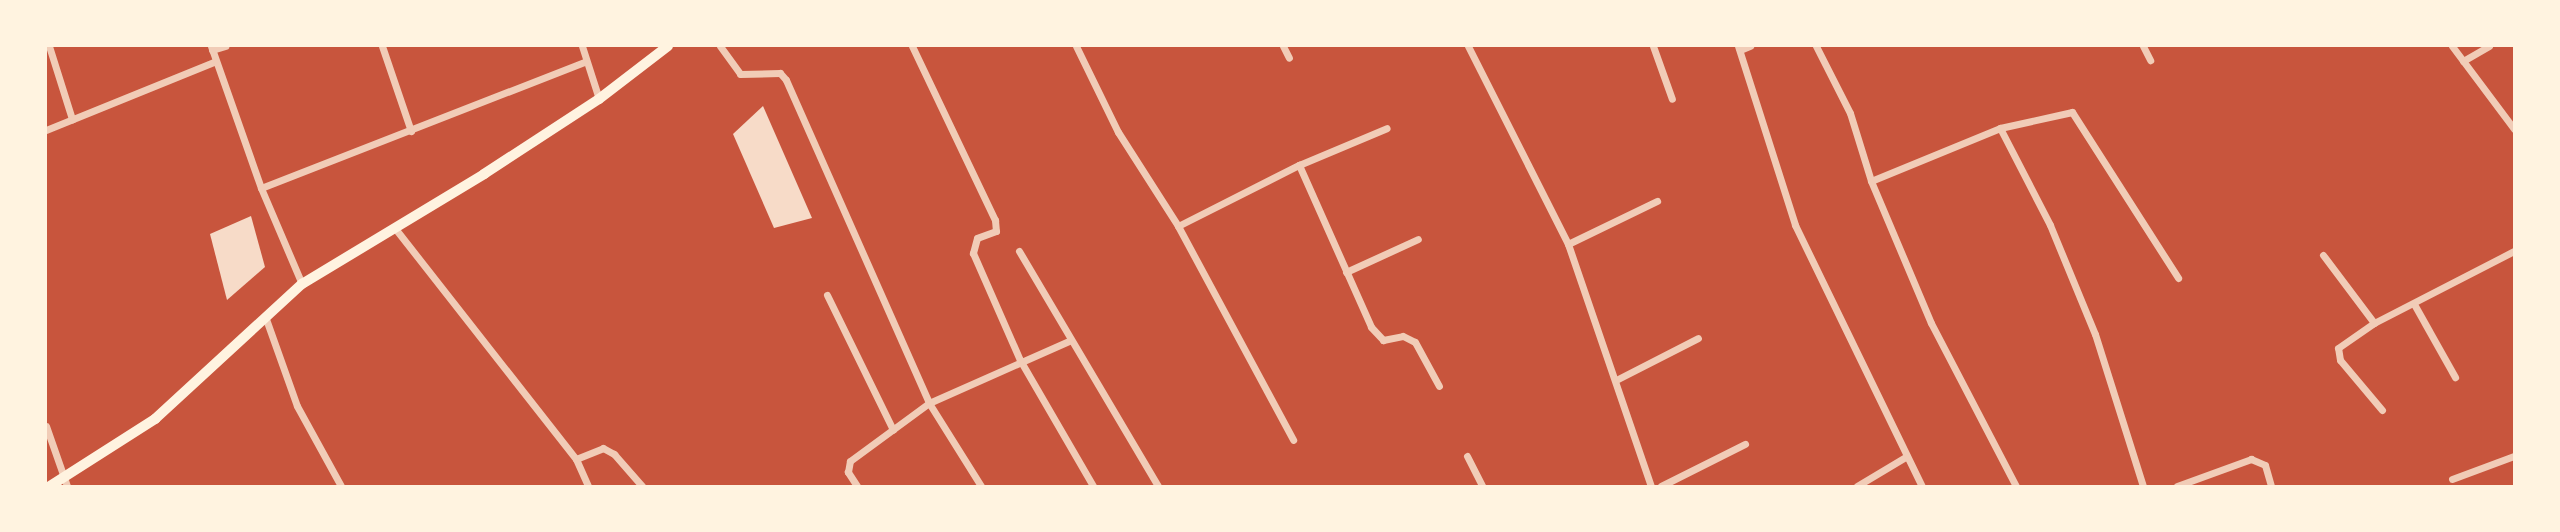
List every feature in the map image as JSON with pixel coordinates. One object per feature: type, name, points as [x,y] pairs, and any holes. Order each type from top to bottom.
[{"type":"main road","points":[[50,486],[65,483],[155,419],[302,284],[484,174],[599,99],[668,46]]},
{"type":"street","points":[[50,46],[72,119]]},
{"type":"street","points":[[225,46],[211,48],[261,188],[302,284]]},
{"type":"street","points":[[382,46],[411,131]]},
{"type":"street","points":[[582,46],[599,99]]},
{"type":"street","points":[[720,46],[740,74],[780,73],[786,80],[929,403],[981,486]]},
{"type":"street","points":[[912,46],[995,220],[996,231],[977,239],[973,253],[1020,359],[1093,486]]},
{"type":"street","points":[[1076,46],[1118,132],[1178,226],[1293,440]]},
{"type":"street","points":[[1283,46],[1289,58]]},
{"type":"street","points":[[1468,46],[1568,244],[1651,486]]},
{"type":"street","points":[[1653,46],[1672,99]]},
{"type":"street","points":[[1750,46],[1739,48],[1795,225],[1922,486]]},
{"type":"street","points":[[1816,46],[1850,113],[1871,181],[1931,323],[2016,486]]},
{"type":"street","points":[[2143,46],[2150,60]]},
{"type":"street","points":[[2452,46],[2515,129]]},
{"type":"street","points":[[2463,61],[2488,46]]},
{"type":"street","points":[[46,130],[216,61]]},
{"type":"street","points":[[261,188],[586,61]]},
{"type":"street","points":[[1871,181],[2000,128],[2061,113],[2078,118],[2178,278]]},
{"type":"street","points":[[1178,226],[1299,165],[1387,128]]},
{"type":"street","points":[[2000,128],[2050,225],[2095,334],[2143,486]]},
{"type":"street","points":[[1299,165],[1378,337],[1403,336],[1415,342],[1439,386]]},
{"type":"street","points":[[1568,244],[1657,201]]},
{"type":"street","points":[[394,226],[576,459],[588,486]]},
{"type":"street","points":[[1346,272],[1418,239]]},
{"type":"street","points":[[1019,251],[1069,341],[1158,486]]},
{"type":"street","points":[[2382,410],[2337,353],[2343,343],[2374,323],[2515,251]]},
{"type":"street","points":[[2323,255],[2374,323]]},
{"type":"street","points":[[827,295],[893,430]]},
{"type":"street","points":[[2414,304],[2455,377]]},
{"type":"street","points":[[266,319],[297,406],[341,486]]},
{"type":"street","points":[[1616,380],[1698,338]]},
{"type":"street","points":[[857,486],[847,466],[929,403],[1020,359],[1069,341]]},
{"type":"street","points":[[46,426],[65,483]]},
{"type":"street","points":[[1661,486],[1745,444]]},
{"type":"street","points":[[576,459],[603,448],[614,454],[642,486]]},
{"type":"street","points":[[1466,456],[1482,486]]},
{"type":"street","points":[[1857,486],[1907,456]]},
{"type":"street","points":[[2452,479],[2515,456]]},
{"type":"street","points":[[2176,486],[2251,459],[2264,465],[2271,486]]},
{"type":"building","points":[[763,106],[812,218],[774,228],[733,134]]},
{"type":"building","points":[[251,216],[265,267],[227,300],[210,234]]}]
